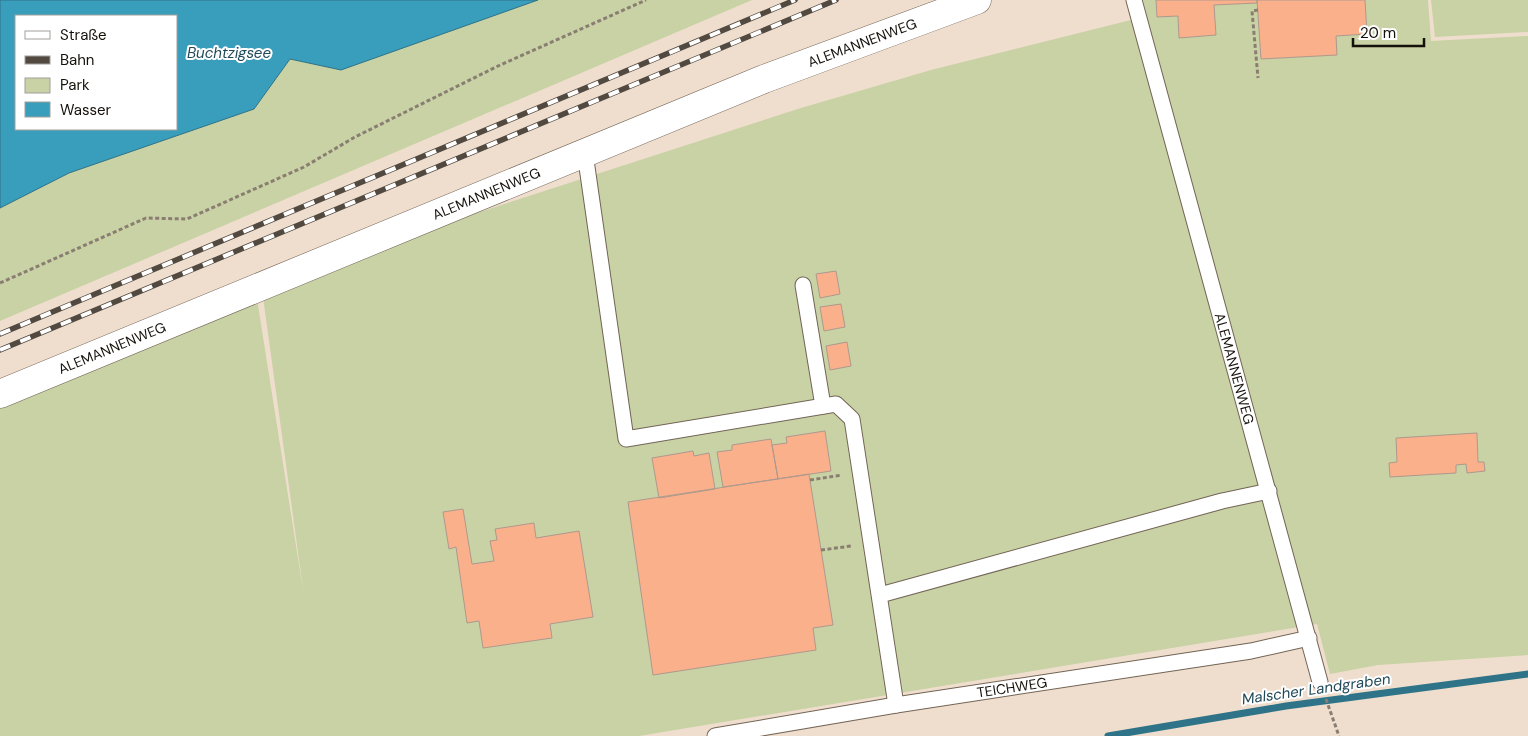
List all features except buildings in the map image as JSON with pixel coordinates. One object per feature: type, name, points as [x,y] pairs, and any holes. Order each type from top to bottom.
[{"type":"street","name":"ALEMANNENWEG","points":[[0,394],[764,79],[977,0]]},
{"type":"lane","name":"ALEMANNENWEG","points":[[1134,0],[1320,682]]},
{"type":"lane","points":[[585,153],[626,439],[836,404],[852,419],[896,705]]},
{"type":"lane","points":[[803,285],[823,406]]},
{"type":"lane","points":[[880,595],[1222,501],[1269,491]]},
{"type":"lane","name":"TEICHWEG","points":[[715,736],[896,705],[1251,651],[1309,638]]},
{"type":"path","points":[[0,284],[146,218],[187,219],[304,167],[355,137],[498,66],[646,0]]},
{"type":"path","points":[[1258,10],[1252,11],[1258,78]]},
{"type":"path","points":[[810,480],[861,472]]},
{"type":"path","points":[[821,550],[872,542]]},
{"type":"path","points":[[1320,682],[1339,736]]},
{"type":"green space","points":[[538,0],[752,0],[0,321],[0,208],[69,173],[254,109],[290,59],[341,70]]},
{"type":"green space","points":[[1143,0],[1428,0],[1431,41],[1528,36],[1528,655],[1378,665],[1330,674],[1317,624],[639,736],[0,736],[0,400],[257,299],[304,596],[263,297],[427,229],[801,108],[931,70],[1147,16]]},
{"type":"green space","points":[[1431,0],[1528,0],[1528,32],[1435,37]]},
{"type":"water","name":"Buchtzigsee","points":[[0,0],[538,0],[341,70],[290,59],[254,109],[69,173],[0,208]]},
{"type":"waterway","name":"Malscher Landgraben","points":[[1108,736],[1286,706],[1528,674]]},
{"type":"railway","points":[[0,334],[795,0]]},
{"type":"railway","points":[[0,350],[836,0]]}]
